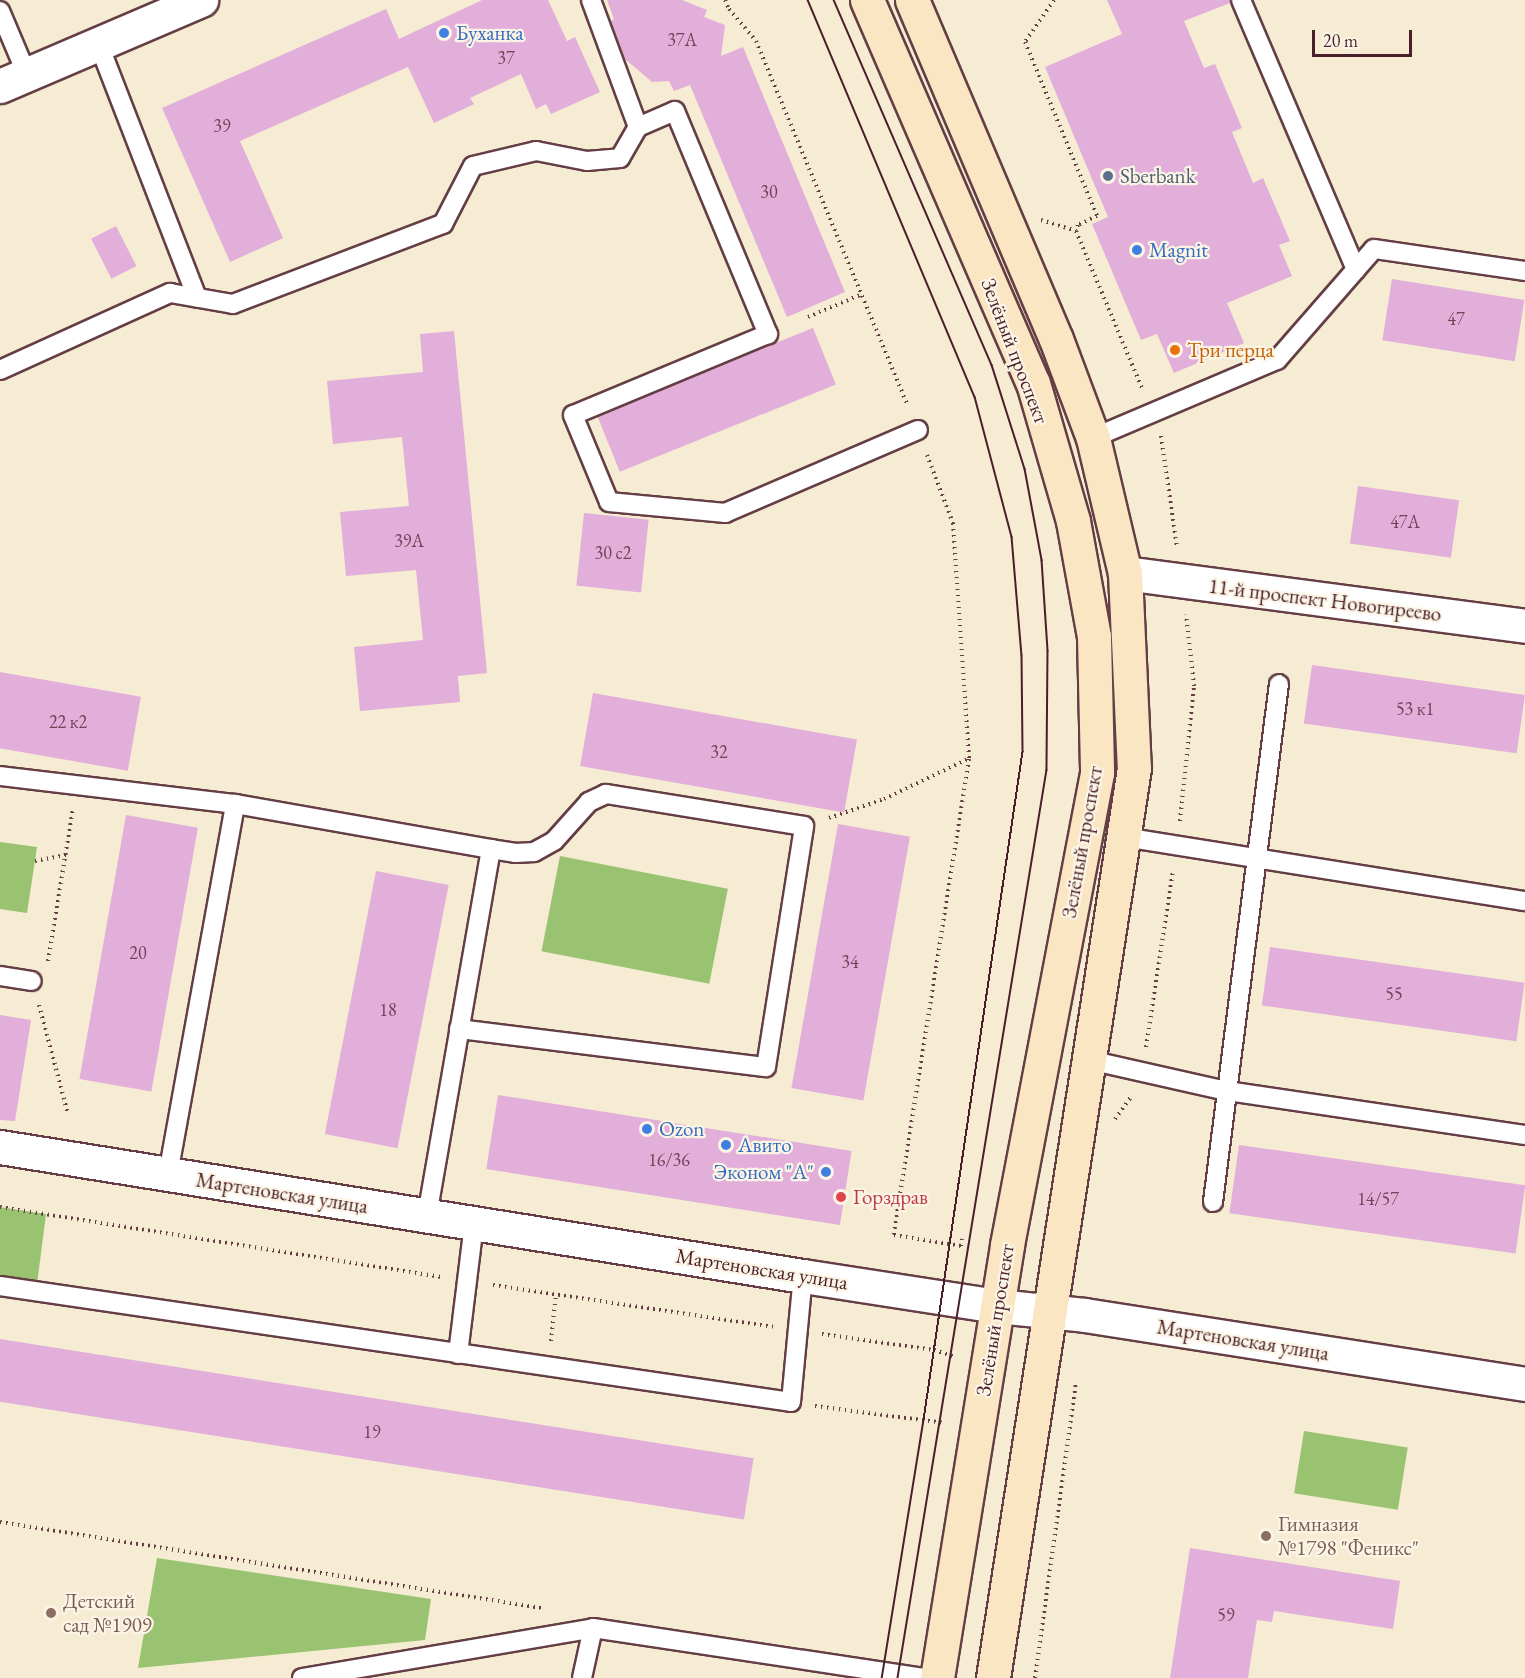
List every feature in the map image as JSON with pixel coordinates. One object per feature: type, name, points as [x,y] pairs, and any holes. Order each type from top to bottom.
[{"type":"main road","name":"Зелёный проспект","points":[[867,0],[1033,383],[1073,521],[1094,638],[1097,773],[997,1306],[937,1678]]},
{"type":"main road","name":"Зелёный проспект","points":[[912,0],[1056,339],[1093,438],[1125,573],[1134,768],[993,1678]]},
{"type":"street","points":[[14,81],[201,0]]},
{"type":"street","name":"11-й проспект Новогиреево","points":[[1125,573],[1525,626]]},
{"type":"street","name":"Мартеновская улица","points":[[0,1147],[803,1276],[997,1306],[1050,1311],[1525,1384]]},
{"type":"lane","points":[[591,0],[638,127]]},
{"type":"lane","points":[[1241,0],[1356,270]]},
{"type":"lane","points":[[0,11],[14,81]]},
{"type":"lane","points":[[99,45],[197,298]]},
{"type":"lane","points":[[0,370],[170,293],[233,304],[443,224],[473,166],[536,151],[587,161],[620,158],[638,127],[675,111],[768,334],[573,415],[609,502],[725,513],[918,430]]},
{"type":"lane","points":[[1093,438],[1277,360],[1374,249],[1524,269]]},
{"type":"lane","points":[[1213,1202],[1279,684]]},
{"type":"lane","points":[[0,776],[235,804],[516,853],[534,852],[554,841],[589,802],[606,794],[804,826],[766,1067],[459,1029]]},
{"type":"lane","points":[[168,1174],[235,804]]},
{"type":"lane","points":[[1124,837],[1525,901]]},
{"type":"lane","points":[[427,1216],[491,849]]},
{"type":"lane","points":[[0,976],[32,981]]},
{"type":"lane","points":[[1089,1060],[1227,1091],[1525,1135]]},
{"type":"lane","points":[[458,1354],[474,1224]]},
{"type":"lane","points":[[0,1286],[791,1402],[803,1276]]},
{"type":"lane","points":[[302,1678],[593,1628],[925,1678]]},
{"type":"lane","points":[[582,1678],[593,1628]]},
{"type":"path","points":[[725,0],[729,9],[756,41],[918,430],[953,523],[969,759],[894,1235],[961,1246],[962,1239]]},
{"type":"path","points":[[1054,0],[1025,42],[1097,216],[1078,225],[1076,231]]},
{"type":"path","points":[[808,317],[860,295]]},
{"type":"path","points":[[827,818],[884,800],[969,759]]},
{"type":"path","points":[[68,1114],[32,981],[40,979],[48,965],[77,786]]},
{"type":"path","points":[[35,861],[66,855]]},
{"type":"path","points":[[0,1207],[467,1281],[934,1350],[958,1357]]},
{"type":"path","points":[[548,1367],[556,1294]]},
{"type":"path","points":[[1035,1678],[1077,1376]]},
{"type":"path","points":[[791,1402],[978,1427]]},
{"type":"path","points":[[0,1522],[547,1609]]},
{"type":"green space","points":[[0,842],[37,847],[27,913],[0,909]]},
{"type":"green space","points":[[560,856],[728,889],[709,984],[541,951]]},
{"type":"green space","points":[[0,1207],[46,1214],[36,1292],[0,1286]]},
{"type":"green space","points":[[1304,1431],[1408,1447],[1398,1510],[1294,1493]]},
{"type":"green space","points":[[157,1558],[431,1599],[425,1640],[138,1668]]},
{"type":"building","points":[[482,0],[548,0],[567,41],[575,37],[600,92],[551,114],[546,104],[536,109],[521,74],[470,98],[474,104],[434,123],[408,67],[240,141],[283,238],[230,262],[162,108],[386,9],[399,39]]},
{"type":"building","points":[[607,0],[682,0],[707,10],[704,17],[725,25],[721,56],[743,47],[845,292],[787,317],[690,85],[674,91],[669,81],[652,82],[625,59],[611,21],[614,19]]},
{"type":"building","points":[[1107,0],[1230,0],[1230,3],[1184,21],[1204,68],[1215,64],[1242,128],[1232,132],[1253,183],[1263,178],[1290,241],[1279,245],[1292,276],[1227,303],[1244,343],[1174,373],[1157,334],[1141,340],[1092,224],[1108,217],[1045,67],[1122,34]]},
{"type":"building","points":[[116,226],[136,266],[111,279],[91,239]]},
{"type":"building","points":[[1392,279],[1524,300],[1515,361],[1382,340]]},
{"type":"building","points":[[813,328],[836,385],[620,472],[597,415]]},
{"type":"building","points":[[454,331],[487,673],[458,676],[460,702],[360,711],[354,647],[423,640],[416,570],[346,576],[340,512],[409,506],[402,437],[333,444],[327,381],[423,372],[420,334]]},
{"type":"building","points":[[1358,486],[1459,500],[1451,558],[1350,543]]},
{"type":"building","points":[[584,513],[649,520],[641,592],[576,586]]},
{"type":"building","points":[[1312,665],[1525,695],[1517,753],[1304,723]]},
{"type":"building","points":[[0,672],[141,697],[128,771],[0,748]]},
{"type":"building","points":[[593,693],[857,740],[844,812],[580,766]]},
{"type":"building","points":[[126,815],[198,828],[151,1092],[79,1079]]},
{"type":"building","points":[[838,824],[910,837],[863,1101],[791,1088]]},
{"type":"building","points":[[376,871],[449,885],[398,1148],[325,1134]]},
{"type":"building","points":[[1270,947],[1524,983],[1516,1041],[1262,1005]]},
{"type":"building","points":[[0,1015],[31,1020],[15,1121],[0,1120]]},
{"type":"building","points":[[498,1095],[852,1151],[840,1225],[486,1169]]},
{"type":"building","points":[[1239,1145],[1525,1185],[1516,1254],[1229,1213]]},
{"type":"building","points":[[0,1339],[754,1458],[744,1520],[0,1402]]},
{"type":"building","points":[[1190,1548],[1400,1581],[1393,1629],[1274,1611],[1272,1622],[1257,1620],[1248,1678],[1170,1678]]},
{"type":"tram line","points":[[808,0],[975,397],[1012,537],[1022,655],[1023,752],[924,1420],[882,1678]]},
{"type":"tram line","points":[[834,0],[992,365],[1025,469],[1042,560],[1048,651],[1047,770],[898,1678]]},
{"type":"place","name":"Буханка","points":[[444,33]]},
{"type":"place","name":"Sberbank","points":[[1108,176]]},
{"type":"place","name":"Magnit","points":[[1137,250]]},
{"type":"place","name":"Три перца","points":[[1175,350]]},
{"type":"place","name":"Ozon","points":[[647,1129]]},
{"type":"place","name":"Авито","points":[[726,1145]]},
{"type":"place","name":"Эконом \"А\"","points":[[826,1172]]},
{"type":"place","name":"Горздрав","points":[[841,1197]]},
{"type":"place","name":"Гимназия №1798 \"Феникс\"","points":[[1266,1536]]},
{"type":"place","name":"Детский сад №1909","points":[[51,1613]]}]
